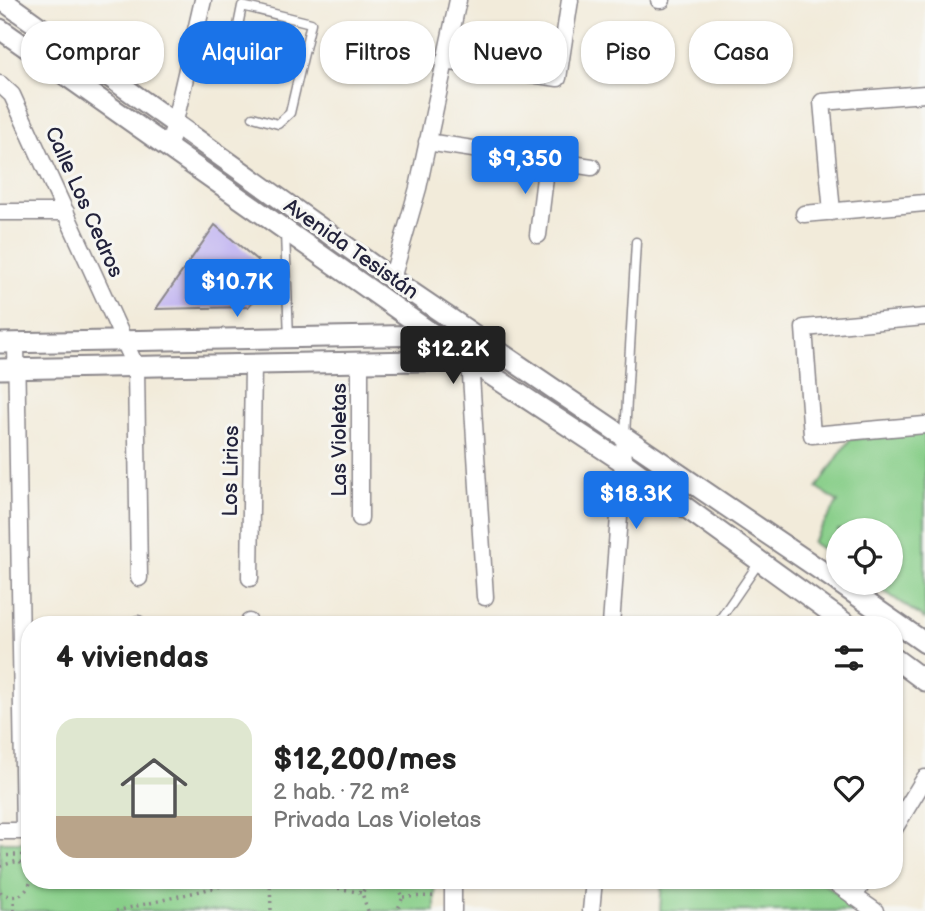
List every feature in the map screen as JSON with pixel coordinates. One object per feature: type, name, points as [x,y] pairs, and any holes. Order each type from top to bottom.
[{"type":"street","name":"Avenida Tesistán","points":[[2,0],[392,279],[826,573]]},
{"type":"street","points":[[198,21],[203,0]]},
{"type":"street","points":[[392,279],[427,142],[458,0]]},
{"type":"street","points":[[444,61],[558,78],[570,0]]},
{"type":"street","name":"Avenida Tesistán","points":[[0,29],[433,335],[623,463],[836,616]]},
{"type":"street","name":"Calle Los Cedros","points":[[0,84],[12,95],[136,367]]},
{"type":"street","points":[[169,147],[184,84]]},
{"type":"street","points":[[832,212],[822,102],[925,94]]},
{"type":"street","points":[[427,142],[592,167]]},
{"type":"street","points":[[538,235],[547,161]]},
{"type":"street","points":[[804,214],[925,203]]},
{"type":"street","points":[[0,212],[65,212]]},
{"type":"street","points":[[925,317],[804,328],[812,435],[925,425]]},
{"type":"street","points":[[21,619],[8,343],[474,334]]},
{"type":"street","points":[[8,369],[512,359]]},
{"type":"street","points":[[470,360],[485,597]]},
{"type":"street","name":"Las Violetas","points":[[360,362],[360,518]]},
{"type":"street","name":"Los Lirios","points":[[250,578],[253,365]]},
{"type":"street","points":[[136,367],[139,578]]},
{"type":"street","points":[[612,616],[625,435]]},
{"type":"street","name":"Avenida Tesistán","points":[[857,595],[887,616]]},
{"type":"street","name":"Avenida Tesistán","points":[[903,627],[925,643]]},
{"type":"street","points":[[903,665],[925,681]]},
{"type":"street","points":[[903,814],[925,778]]},
{"type":"street","points":[[0,831],[21,831]]},
{"type":"street","points":[[453,889],[453,911]]},
{"type":"street","points":[[592,911],[593,889]]},
{"type":"street","points":[[843,889],[875,911]]},
{"type":"street","points":[[854,897],[859,889]]},
{"type":"lane","points":[[239,21],[242,6],[303,21]]},
{"type":"lane","points":[[306,22],[311,23],[306,41]]},
{"type":"lane","points":[[253,117],[278,124],[290,113],[296,84]]},
{"type":"lane","points":[[285,230],[289,338]]},
{"type":"lane","points":[[625,435],[636,242]]},
{"type":"lane","points":[[722,616],[760,561]]},
{"type":"path","points":[[0,856],[21,854]]},
{"type":"path","points":[[11,855],[12,860]]},
{"type":"path","points":[[0,866],[12,860],[21,862]]},
{"type":"path","points":[[0,891],[14,897],[25,893],[27,889]]},
{"type":"path","points":[[116,911],[209,889]]},
{"type":"path","points":[[270,889],[271,911]]},
{"type":"path","points":[[342,889],[362,893]]},
{"type":"path","points":[[362,893],[364,889]]},
{"type":"path","points":[[397,911],[403,897],[399,889]]},
{"type":"path","points":[[362,893],[368,911]]},
{"type":"path","points":[[403,897],[436,896]]},
{"type":"path","points":[[14,897],[14,911]]},
{"type":"green space","points":[[925,433],[925,619],[890,595],[903,595],[903,518],[828,518],[838,502],[817,488],[850,439]]},
{"type":"green space","points":[[826,520],[826,552],[812,542]]},
{"type":"green space","points":[[0,842],[21,842],[21,889],[435,889],[435,911],[0,911]]},
{"type":"green space","points":[[661,889],[831,889],[863,911],[660,911]]},
{"type":"building","points":[[215,225],[258,261],[260,293],[248,307],[156,309]]}]
